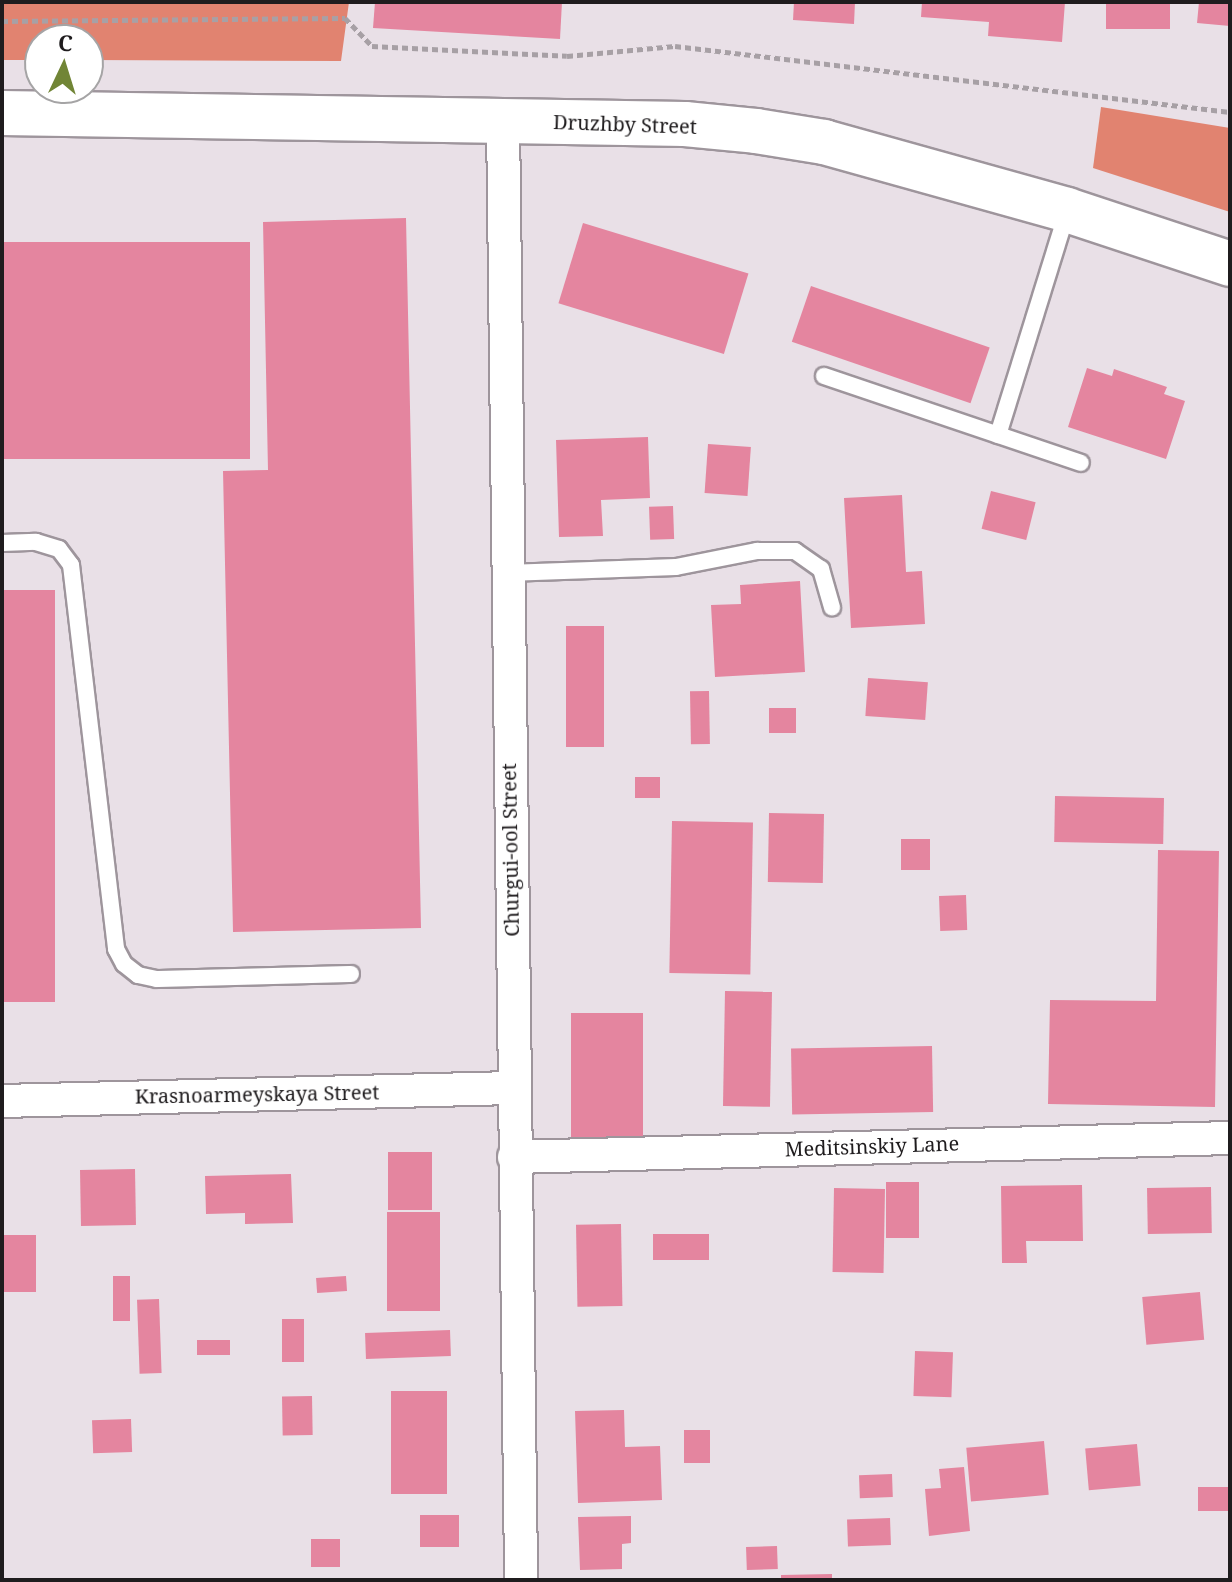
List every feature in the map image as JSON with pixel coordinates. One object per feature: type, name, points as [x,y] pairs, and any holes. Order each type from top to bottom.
[{"type":"main road","name":"Druzhby Street","points":[[2,113],[685,124],[756,131],[824,142],[1067,210],[1230,264]]},
{"type":"street","name":"Churgui-ool Street","points":[[503,120],[521,1580]]},
{"type":"street","name":"Krasnoarmeyskaya Street","points":[[2,1101],[513,1088]]},
{"type":"street","name":"Meditsinskiy Lane","points":[[514,1157],[1230,1138]]},
{"type":"lane","points":[[998,435],[1067,210]]},
{"type":"lane","points":[[824,376],[1081,463]]},
{"type":"lane","points":[[2,543],[36,542],[59,549],[71,565],[116,949],[124,964],[138,975],[157,979],[351,974]]},
{"type":"lane","points":[[507,573],[676,567],[757,551],[795,551],[821,569],[832,607]]},
{"type":"path","points":[[2,21],[345,18],[372,46],[567,56],[675,46],[1230,112]]},
{"type":"shaded area","points":[[2,2],[349,2],[341,61],[104,60],[104,24],[24,24],[24,60],[2,60]]},
{"type":"shaded area","points":[[1101,107],[1230,128],[1230,212],[1093,168]]},
{"type":"building","points":[[375,2],[562,2],[560,39],[373,28]]},
{"type":"building","points":[[794,2],[855,2],[854,24],[793,20]]},
{"type":"building","points":[[922,2],[1065,2],[1062,42],[988,36],[989,22],[921,17]]},
{"type":"building","points":[[1106,2],[1170,2],[1170,29],[1106,29]]},
{"type":"building","points":[[1199,2],[1230,2],[1230,26],[1197,23]]},
{"type":"building","points":[[406,218],[421,928],[233,932],[223,471],[268,470],[263,222]]},
{"type":"building","points":[[583,223],[748,274],[724,354],[558,303]]},
{"type":"building","points":[[2,242],[250,242],[250,459],[2,459]]},
{"type":"building","points":[[811,286],[990,348],[970,403],[792,342]]},
{"type":"building","points":[[1087,368],[1112,376],[1114,369],[1167,387],[1164,394],[1185,401],[1166,459],[1068,427]]},
{"type":"building","points":[[648,437],[650,498],[601,500],[603,536],[559,537],[556,440]]},
{"type":"building","points":[[708,444],[751,447],[747,496],[705,493]]},
{"type":"building","points":[[991,491],[1036,502],[1026,540],[982,529]]},
{"type":"building","points":[[902,495],[906,572],[922,571],[925,624],[851,628],[844,498]]},
{"type":"building","points":[[673,506],[674,539],[650,540],[649,507]]},
{"type":"building","points":[[800,581],[805,672],[715,677],[711,605],[741,604],[740,585]]},
{"type":"building","points":[[2,590],[55,590],[55,1002],[2,1002]]},
{"type":"building","points":[[566,626],[604,626],[604,747],[566,747]]},
{"type":"building","points":[[868,678],[928,682],[925,720],[865,716]]},
{"type":"building","points":[[690,691],[709,691],[710,744],[691,744]]},
{"type":"building","points":[[769,708],[796,708],[796,733],[769,733]]},
{"type":"building","points":[[635,777],[660,777],[660,798],[635,798]]},
{"type":"building","points":[[1055,796],[1164,798],[1163,844],[1054,842]]},
{"type":"building","points":[[769,813],[824,814],[823,883],[768,882]]},
{"type":"building","points":[[672,821],[753,822],[750,974],[669,973]]},
{"type":"building","points":[[901,839],[930,839],[930,870],[901,870]]},
{"type":"building","points":[[1158,850],[1219,851],[1215,1107],[1048,1104],[1050,1000],[1156,1001]]},
{"type":"building","points":[[966,895],[967,930],[940,931],[939,896]]},
{"type":"building","points":[[725,991],[772,992],[770,1107],[723,1106]]},
{"type":"building","points":[[571,1013],[643,1013],[643,1142],[571,1142]]},
{"type":"building","points":[[932,1046],[933,1112],[792,1114],[791,1048]]},
{"type":"building","points":[[388,1152],[432,1152],[432,1210],[388,1210]]},
{"type":"building","points":[[135,1169],[136,1225],[81,1226],[80,1170]]},
{"type":"building","points":[[291,1174],[293,1223],[245,1224],[245,1213],[206,1214],[205,1176]]},
{"type":"building","points":[[886,1182],[919,1182],[919,1238],[886,1238]]},
{"type":"building","points":[[1082,1185],[1083,1241],[1026,1241],[1027,1263],[1002,1263],[1001,1186]]},
{"type":"building","points":[[1211,1187],[1212,1233],[1148,1234],[1147,1188]]},
{"type":"building","points":[[834,1188],[885,1189],[884,1273],[833,1272]]},
{"type":"building","points":[[387,1212],[440,1212],[440,1311],[387,1311]]},
{"type":"building","points":[[621,1224],[622,1306],[577,1307],[576,1225]]},
{"type":"building","points":[[653,1234],[709,1234],[709,1260],[653,1260]]},
{"type":"building","points":[[2,1235],[36,1235],[36,1292],[2,1292]]},
{"type":"building","points":[[113,1276],[130,1276],[130,1321],[113,1321]]},
{"type":"building","points":[[346,1276],[347,1291],[317,1293],[316,1278]]},
{"type":"building","points":[[1200,1292],[1204,1340],[1146,1345],[1142,1297]]},
{"type":"building","points":[[159,1299],[162,1373],[140,1374],[137,1300]]},
{"type":"building","points":[[282,1319],[304,1319],[304,1362],[282,1362]]},
{"type":"building","points":[[450,1330],[451,1356],[366,1359],[365,1333]]},
{"type":"building","points":[[197,1340],[230,1340],[230,1355],[197,1355]]},
{"type":"building","points":[[915,1351],[953,1352],[951,1397],[913,1396]]},
{"type":"building","points":[[391,1391],[447,1391],[447,1494],[391,1494]]},
{"type":"building","points":[[312,1396],[313,1435],[283,1436],[282,1397]]},
{"type":"building","points":[[624,1410],[625,1447],[660,1446],[662,1500],[578,1503],[575,1411]]},
{"type":"building","points":[[131,1419],[132,1452],[93,1453],[92,1420]]},
{"type":"building","points":[[684,1430],[710,1430],[710,1463],[684,1463]]},
{"type":"building","points":[[1044,1441],[1049,1495],[971,1502],[966,1448]]},
{"type":"building","points":[[1137,1444],[1141,1486],[1089,1490],[1085,1449]]},
{"type":"building","points":[[964,1467],[970,1531],[929,1536],[925,1489],[941,1488],[939,1469]]},
{"type":"building","points":[[892,1474],[893,1497],[860,1498],[859,1475]]},
{"type":"building","points":[[1198,1487],[1230,1487],[1230,1511],[1198,1511]]},
{"type":"building","points":[[420,1515],[459,1515],[459,1547],[420,1547]]},
{"type":"building","points":[[631,1516],[631,1543],[622,1544],[622,1569],[580,1570],[578,1517]]},
{"type":"building","points":[[890,1518],[891,1545],[848,1546],[847,1520]]},
{"type":"building","points":[[311,1539],[340,1539],[340,1567],[311,1567]]},
{"type":"building","points":[[777,1546],[778,1569],[747,1570],[746,1547]]},
{"type":"building","points":[[832,1574],[832,1580],[781,1580],[781,1575]]}]
